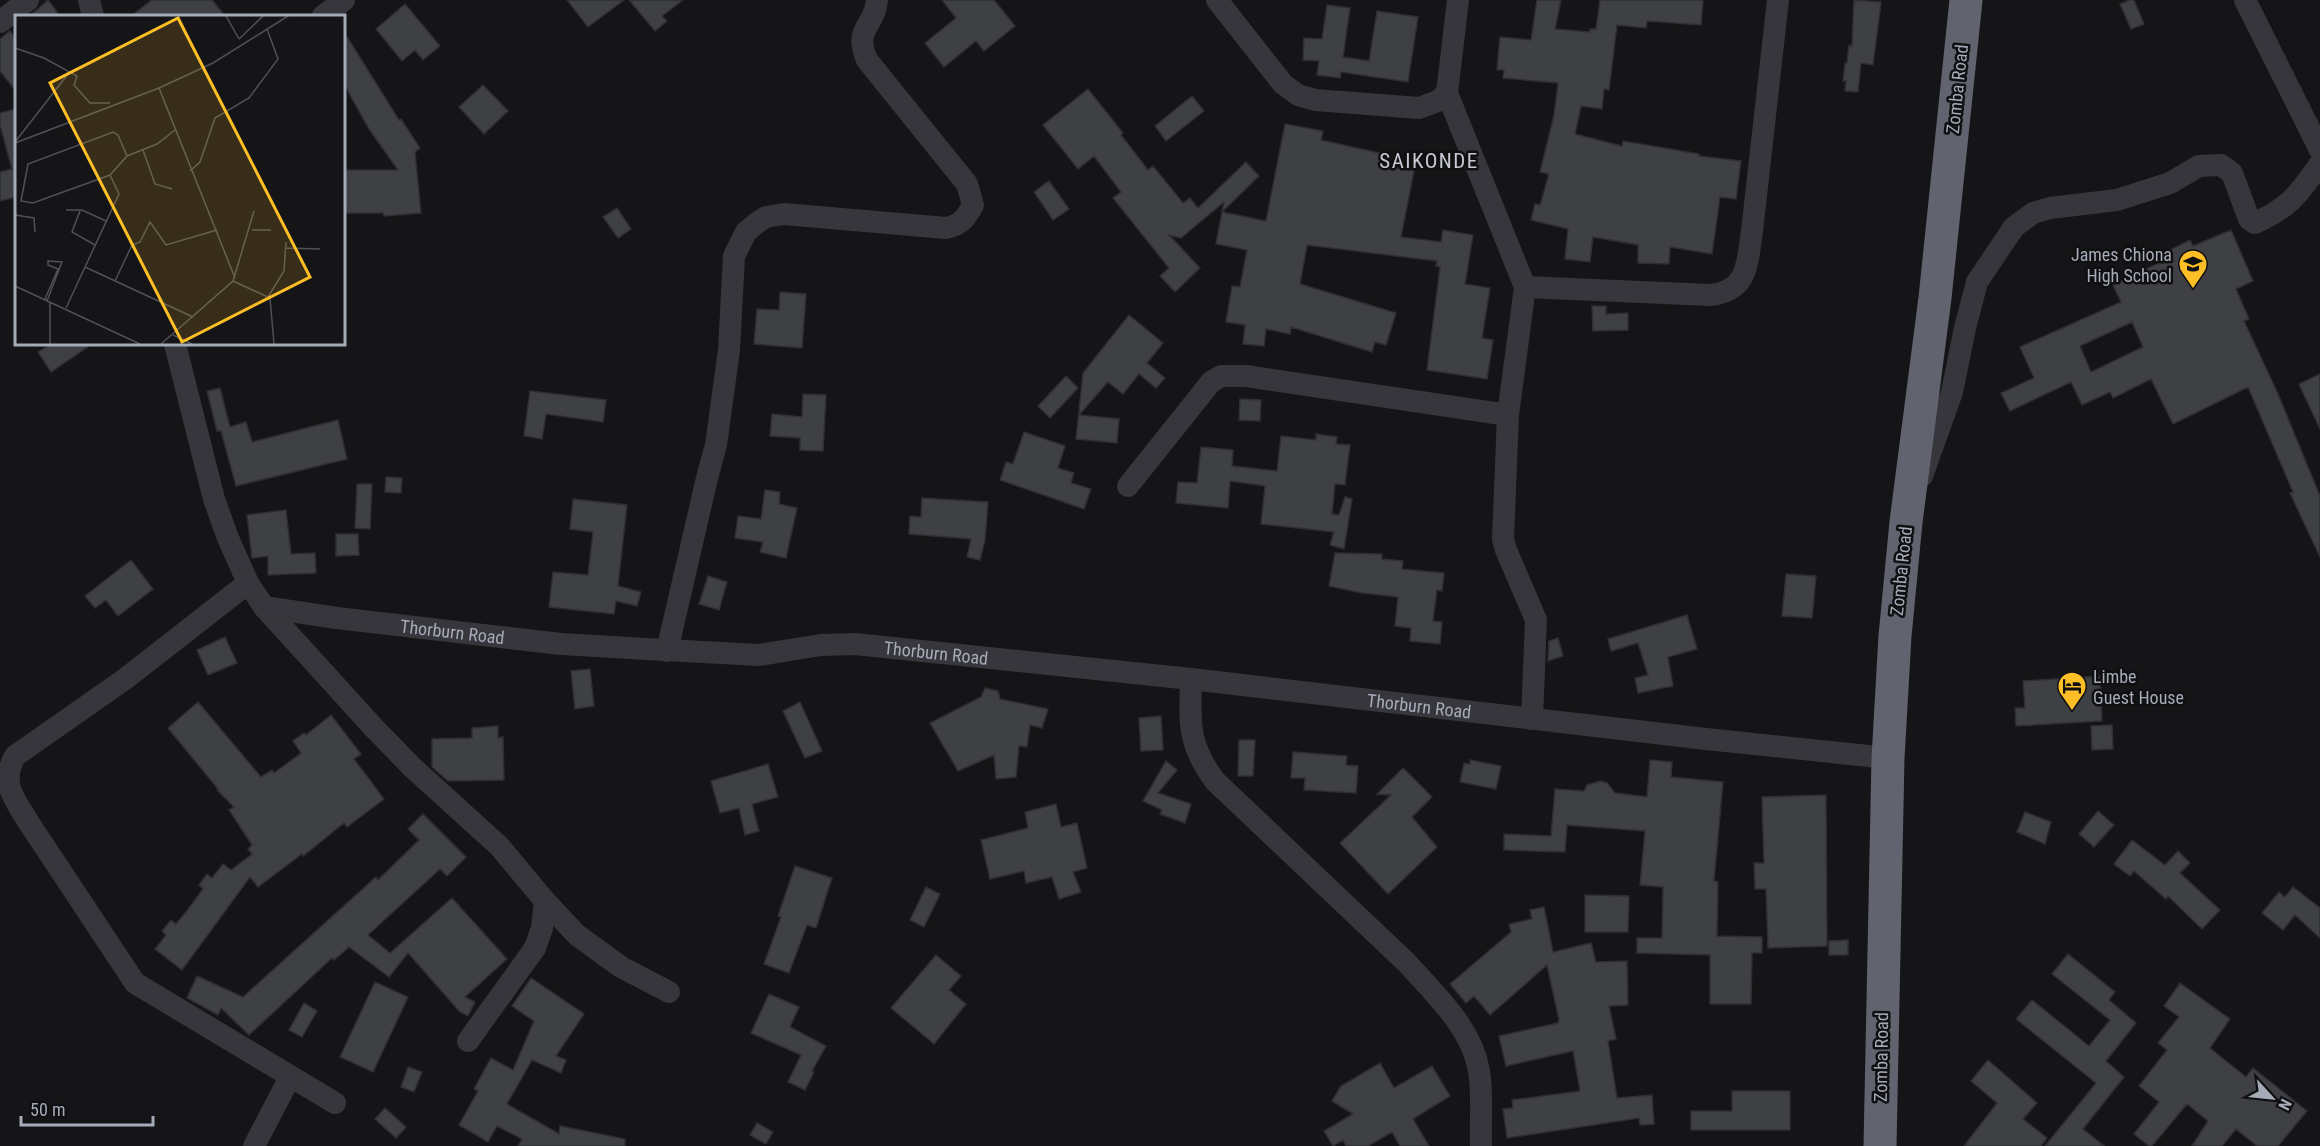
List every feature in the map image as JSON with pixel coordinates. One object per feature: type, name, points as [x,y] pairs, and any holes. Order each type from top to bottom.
[{"type":"highway","name":"Zomba Road","points":[[1880,1146],[1888,758],[1895,636],[1906,522],[1935,298],[1966,0]]},
{"type":"street","points":[[0,22],[28,0]]},
{"type":"street","points":[[89,0],[93,15]]},
{"type":"street","points":[[323,15],[344,0]]},
{"type":"street","points":[[667,651],[706,478],[716,445],[729,350],[734,256],[746,232],[766,217],[784,214],[946,228],[956,226],[966,218],[973,205],[967,184],[867,60],[861,39],[877,0]]},
{"type":"street","points":[[1217,0],[1283,84],[1298,95],[1316,100],[1419,108],[1428,106],[1446,93]]},
{"type":"street","points":[[1458,0],[1446,93],[1525,286],[1508,415],[1503,538],[1536,621],[1532,719]]},
{"type":"street","points":[[1525,286],[1710,295],[1725,293],[1738,284],[1747,266],[1752,231],[1778,0]]},
{"type":"street","points":[[2245,0],[2320,150]]},
{"type":"street","points":[[1906,522],[1952,392],[1977,282],[2014,226],[2033,213],[2050,208],[2117,200],[2170,183],[2199,166],[2221,165],[2232,173],[2249,219],[2255,223],[2273,214],[2298,196],[2320,164]]},
{"type":"street","points":[[175,345],[213,499],[249,583],[264,607],[310,660],[397,752],[499,846],[545,901],[577,934],[603,954],[669,992]]},
{"type":"street","points":[[1128,486],[1211,382],[1221,376],[1246,376],[1508,415]]},
{"type":"street","points":[[249,583],[124,679],[15,756],[3,780],[135,983],[334,1103]]},
{"type":"street","name":"Thorburn Road","points":[[264,607],[337,618],[561,644],[667,651],[759,655],[821,645],[855,644],[1191,678],[1532,719],[1888,758]]},
{"type":"street","points":[[1191,678],[1190,726],[1195,748],[1203,765],[1215,781],[1407,963],[1434,992],[1461,1028],[1473,1048],[1479,1071],[1481,1146]]},
{"type":"street","points":[[468,1041],[534,948],[542,928],[545,901]]},
{"type":"street","points":[[254,1146],[290,1077]]},
{"type":"building","points":[[48,0],[59,15],[30,15]]},
{"type":"building","points":[[152,0],[212,0],[224,15],[132,15]]},
{"type":"building","points":[[567,0],[624,0],[588,27]]},
{"type":"building","points":[[629,0],[683,0],[662,16],[667,21],[655,31]]},
{"type":"building","points":[[942,0],[994,0],[1015,26],[984,51],[976,41],[944,67],[925,43],[956,18]]},
{"type":"building","points":[[1537,0],[1561,0],[1555,29],[1590,32],[1590,29],[1596,29],[1600,0],[1703,0],[1701,25],[1647,21],[1646,28],[1617,25],[1609,90],[1604,89],[1602,109],[1581,106],[1575,134],[1622,146],[1623,141],[1699,154],[1699,156],[1741,161],[1736,199],[1720,197],[1712,254],[1670,247],[1669,264],[1638,263],[1638,245],[1593,237],[1590,262],[1565,259],[1568,229],[1531,220],[1535,204],[1540,205],[1549,174],[1540,172],[1554,115],[1558,83],[1503,78],[1504,70],[1497,70],[1500,37],[1531,40]]},
{"type":"building","points":[[1854,0],[1881,2],[1873,65],[1861,63],[1858,92],[1845,91],[1846,81],[1843,81],[1849,45],[1852,46]]},
{"type":"building","points":[[2134,0],[2144,24],[2131,29],[2120,4]]},
{"type":"building","points":[[405,4],[440,46],[423,60],[415,50],[402,61],[376,29]]},
{"type":"building","points":[[1327,5],[1350,8],[1343,57],[1369,61],[1377,11],[1418,17],[1408,82],[1341,72],[1340,78],[1317,75],[1319,61],[1303,60],[1304,38],[1322,39]]},
{"type":"building","points":[[10,31],[15,38],[15,90],[0,71],[0,39]]},
{"type":"building","points":[[345,34],[399,120],[401,119],[420,148],[415,152],[421,213],[384,216],[383,213],[345,213],[345,170],[398,170],[369,129],[345,86]]},
{"type":"building","points":[[483,85],[508,111],[484,134],[459,107]]},
{"type":"building","points":[[1088,89],[1123,133],[1121,135],[1148,170],[1153,166],[1183,203],[1190,198],[1198,208],[1246,162],[1259,176],[1222,212],[1224,202],[1181,238],[1169,235],[1200,268],[1175,292],[1160,276],[1169,268],[1113,198],[1121,192],[1094,156],[1078,169],[1043,125]]},
{"type":"building","points":[[1192,96],[1204,111],[1166,141],[1155,126]]},
{"type":"building","points":[[15,109],[15,197],[0,201],[0,172],[12,169],[0,125],[0,113]]},
{"type":"building","points":[[1285,124],[1323,131],[1321,140],[1384,154],[1382,165],[1414,171],[1401,237],[1441,242],[1443,230],[1473,235],[1465,284],[1490,288],[1482,338],[1493,340],[1487,379],[1427,370],[1440,267],[1436,266],[1437,261],[1307,245],[1300,284],[1396,313],[1386,345],[1375,342],[1372,352],[1291,327],[1290,334],[1266,329],[1264,346],[1243,344],[1245,325],[1226,322],[1232,286],[1240,287],[1247,250],[1216,244],[1222,212],[1266,221]]},
{"type":"building","points":[[1049,181],[1069,209],[1053,220],[1034,192]]},
{"type":"building","points":[[617,208],[631,229],[618,238],[603,217]]},
{"type":"building","points":[[2231,230],[2253,281],[2236,289],[2249,319],[2244,321],[2278,394],[2320,496],[2320,557],[2290,493],[2293,492],[2248,387],[2173,424],[2151,379],[2113,398],[2110,392],[2082,405],[2071,382],[2010,411],[2001,393],[2034,378],[2020,347],[2121,302],[2113,285],[2159,263],[2156,257],[2190,240],[2193,246]],"holes":[[[2132,322],[2143,347],[2091,372],[2080,346]]]},
{"type":"building","points":[[780,292],[806,294],[802,348],[754,344],[757,309],[779,310]]},
{"type":"building","points":[[1592,306],[1606,306],[1606,314],[1628,313],[1628,330],[1593,331]]},
{"type":"building","points":[[1129,315],[1163,343],[1147,363],[1165,378],[1156,388],[1139,374],[1123,394],[1108,382],[1079,415],[1119,419],[1117,443],[1076,439],[1083,373]]},
{"type":"building","points":[[49,345],[91,345],[51,372],[38,352]]},
{"type":"building","points":[[2320,374],[2320,429],[2299,384]]},
{"type":"building","points":[[1066,376],[1078,388],[1050,418],[1038,406]]},
{"type":"building","points":[[220,388],[230,427],[246,422],[252,442],[338,420],[347,459],[236,486],[221,431],[217,431],[207,391]]},
{"type":"building","points":[[530,391],[606,400],[603,422],[546,414],[542,439],[524,436]]},
{"type":"building","points":[[803,394],[826,395],[823,451],[800,450],[800,438],[770,436],[772,414],[802,417]]},
{"type":"building","points":[[1240,399],[1261,400],[1260,421],[1239,420]]},
{"type":"building","points":[[1024,432],[1065,446],[1058,468],[1074,473],[1071,483],[1091,489],[1084,509],[1000,480],[1006,462],[1013,464]]},
{"type":"building","points":[[1316,434],[1337,437],[1336,444],[1350,445],[1345,485],[1335,484],[1332,514],[1339,515],[1345,497],[1352,499],[1344,549],[1330,545],[1334,532],[1261,524],[1265,486],[1230,481],[1228,508],[1176,503],[1178,482],[1197,483],[1201,447],[1233,450],[1232,466],[1277,471],[1281,436],[1316,440]]},
{"type":"building","points":[[386,477],[402,478],[401,493],[385,492]]},
{"type":"building","points":[[357,484],[372,484],[370,529],[355,528]]},
{"type":"building","points":[[765,490],[780,492],[779,504],[797,508],[786,558],[760,552],[763,542],[735,538],[738,516],[761,519]]},
{"type":"building","points":[[922,498],[988,502],[985,540],[980,560],[967,557],[971,539],[909,534],[910,516],[921,517]]},
{"type":"building","points":[[573,499],[627,505],[618,586],[641,592],[637,606],[616,601],[614,614],[549,607],[553,572],[588,575],[593,532],[570,529]]},
{"type":"building","points":[[286,510],[291,554],[315,553],[316,573],[268,575],[268,556],[252,558],[247,515]]},
{"type":"building","points":[[336,534],[358,534],[359,555],[336,556]]},
{"type":"building","points":[[1335,553],[1382,554],[1382,559],[1403,561],[1402,569],[1444,573],[1442,591],[1437,590],[1433,621],[1442,622],[1440,644],[1410,641],[1411,628],[1395,626],[1398,597],[1329,586]]},
{"type":"building","points":[[131,560],[153,589],[118,616],[106,600],[95,608],[85,596]]},
{"type":"building","points":[[1786,574],[1816,576],[1812,618],[1782,616]]},
{"type":"building","points":[[708,576],[727,582],[719,610],[699,604]]},
{"type":"building","points":[[1687,615],[1697,649],[1668,657],[1673,686],[1638,693],[1635,678],[1648,675],[1638,643],[1611,651],[1608,639]]},
{"type":"building","points":[[225,637],[237,663],[208,675],[197,650]]},
{"type":"building","points":[[1558,638],[1563,656],[1548,661],[1549,641]]},
{"type":"building","points":[[590,669],[594,706],[575,709],[571,671]]},
{"type":"building","points":[[2100,676],[2102,721],[2016,726],[2015,708],[2025,708],[2023,681]]},
{"type":"building","points":[[985,688],[998,691],[1000,699],[1048,709],[1042,728],[1030,725],[1027,747],[1019,746],[1016,777],[996,779],[994,755],[958,771],[930,723],[981,697]]},
{"type":"building","points":[[198,702],[261,777],[272,770],[274,773],[301,753],[293,741],[304,733],[306,735],[331,715],[361,754],[354,759],[384,799],[347,827],[344,823],[303,856],[302,854],[258,887],[250,877],[182,970],[155,949],[166,935],[162,931],[171,920],[176,924],[186,912],[203,889],[199,885],[207,874],[212,878],[223,864],[231,870],[252,854],[248,849],[252,845],[229,810],[234,807],[217,790],[168,728]]},
{"type":"building","points":[[800,702],[822,751],[805,758],[783,711]]},
{"type":"building","points":[[1161,716],[1163,750],[1141,751],[1139,718]]},
{"type":"building","points":[[2112,725],[2113,749],[2092,750],[2091,726]]},
{"type":"building","points":[[498,726],[498,738],[503,737],[504,780],[448,781],[432,767],[432,739],[472,738],[472,728]]},
{"type":"building","points":[[1239,740],[1255,740],[1253,776],[1238,776]]},
{"type":"building","points":[[1293,752],[1347,756],[1346,765],[1358,766],[1356,793],[1304,790],[1305,778],[1291,778]]},
{"type":"building","points":[[1470,760],[1501,766],[1496,789],[1460,782],[1464,763],[1470,764]]},
{"type":"building","points":[[1650,760],[1672,762],[1671,777],[1723,782],[1714,881],[1718,882],[1717,936],[1762,937],[1762,953],[1752,953],[1751,1004],[1710,1004],[1710,955],[1637,953],[1637,938],[1662,938],[1663,887],[1640,885],[1645,831],[1567,825],[1565,852],[1504,850],[1504,834],[1551,836],[1555,789],[1584,791],[1587,785],[1601,781],[1607,783],[1615,793],[1647,797]]},
{"type":"building","points":[[1166,761],[1177,770],[1158,793],[1191,804],[1185,823],[1160,814],[1162,810],[1143,801]]},
{"type":"building","points":[[768,764],[778,797],[752,804],[759,831],[745,835],[739,808],[720,813],[711,781]]},
{"type":"building","points":[[1403,768],[1432,797],[1412,817],[1437,847],[1388,894],[1340,843],[1391,795],[1377,794]]},
{"type":"building","points":[[1826,795],[1827,946],[1768,948],[1766,889],[1755,889],[1754,863],[1764,863],[1762,797]]},
{"type":"building","points":[[1056,804],[1061,827],[1077,823],[1087,868],[1073,872],[1081,892],[1059,899],[1052,877],[1026,883],[1024,871],[990,879],[981,840],[1028,828],[1025,812]]},
{"type":"building","points":[[2098,811],[2114,825],[2094,847],[2079,834]]},
{"type":"building","points":[[2025,812],[2051,822],[2045,844],[2017,832]]},
{"type":"building","points":[[423,814],[466,857],[447,876],[440,869],[368,935],[390,953],[452,898],[507,959],[465,997],[475,1002],[468,1016],[460,1012],[408,953],[389,977],[349,947],[334,960],[332,958],[249,1035],[221,1008],[218,1015],[187,998],[197,976],[243,997],[376,877],[378,880],[419,840],[408,829]]},
{"type":"building","points":[[2132,840],[2165,865],[2178,851],[2190,863],[2180,873],[2220,910],[2202,929],[2168,896],[2166,899],[2134,871],[2130,876],[2114,864]]},
{"type":"building","points":[[795,866],[832,878],[816,928],[807,925],[789,973],[764,964],[781,917],[778,916]]},
{"type":"building","points":[[926,887],[940,894],[924,927],[910,920]]},
{"type":"building","points":[[2293,887],[2320,908],[2320,938],[2295,915],[2283,930],[2262,913],[2279,892],[2285,897]]},
{"type":"building","points":[[1585,895],[1629,896],[1628,932],[1585,932]]},
{"type":"building","points":[[1544,907],[1553,952],[1591,943],[1596,962],[1627,961],[1628,1005],[1609,1006],[1616,1039],[1608,1041],[1617,1098],[1652,1095],[1654,1124],[1640,1125],[1639,1118],[1507,1138],[1503,1109],[1513,1108],[1512,1100],[1580,1091],[1573,1051],[1506,1066],[1499,1036],[1558,1023],[1547,965],[1490,1015],[1474,996],[1466,1003],[1450,984],[1511,932],[1509,924],[1532,919],[1530,910]]},
{"type":"building","points":[[1848,940],[1848,955],[1829,955],[1829,941]]},
{"type":"building","points":[[2068,954],[2115,992],[2109,1000],[2136,1023],[2106,1061],[2124,1077],[2083,1129],[2104,1146],[2045,1146],[2096,1083],[2016,1019],[2032,1000],[2089,1046],[2110,1020],[2052,974]]},
{"type":"building","points":[[936,955],[961,976],[949,990],[966,1004],[934,1044],[891,1008]]},
{"type":"building","points":[[531,978],[584,1014],[556,1056],[566,1060],[561,1073],[532,1060],[507,1104],[559,1134],[560,1126],[625,1139],[625,1146],[518,1146],[522,1139],[497,1126],[488,1142],[459,1125],[478,1091],[474,1089],[491,1058],[513,1070],[534,1021],[512,1006]]},
{"type":"building","points":[[375,982],[408,997],[373,1072],[340,1057]]},
{"type":"building","points":[[2180,983],[2230,1019],[2210,1048],[2246,1077],[2253,1068],[2307,1111],[2278,1146],[2257,1146],[2236,1129],[2222,1146],[2192,1146],[2208,1121],[2187,1104],[2152,1146],[2134,1134],[2159,1102],[2139,1086],[2167,1050],[2158,1043],[2179,1017],[2164,1006]]},
{"type":"building","points":[[769,994],[799,1007],[790,1027],[826,1046],[812,1071],[814,1072],[805,1090],[788,1082],[801,1055],[751,1033]]},
{"type":"building","points":[[304,1003],[317,1011],[302,1037],[289,1030]]},
{"type":"building","points":[[1988,1060],[2037,1103],[2023,1119],[2047,1138],[2041,1146],[1964,1146],[1997,1103],[1971,1081]]},
{"type":"building","points":[[1380,1063],[1394,1088],[1432,1066],[1450,1096],[1413,1119],[1429,1146],[1400,1146],[1392,1132],[1368,1146],[1346,1146],[1343,1140],[1333,1146],[1324,1131],[1353,1114],[1332,1101],[1341,1086]]},
{"type":"building","points":[[408,1067],[422,1072],[414,1092],[401,1087]]},
{"type":"building","points":[[1732,1091],[1790,1091],[1790,1130],[1691,1130],[1691,1111],[1732,1111]]},
{"type":"building","points":[[385,1108],[406,1127],[396,1138],[375,1119]]},
{"type":"building","points":[[757,1123],[773,1132],[766,1144],[750,1135]]},
{"type":"place","name":"James Chiona High School","points":[[2193,290]]},
{"type":"place","name":"Limbe Guest House","points":[[2072,712]]},
{"type":"district","name":"SAIKONDE","points":[[1429,161]]}]
